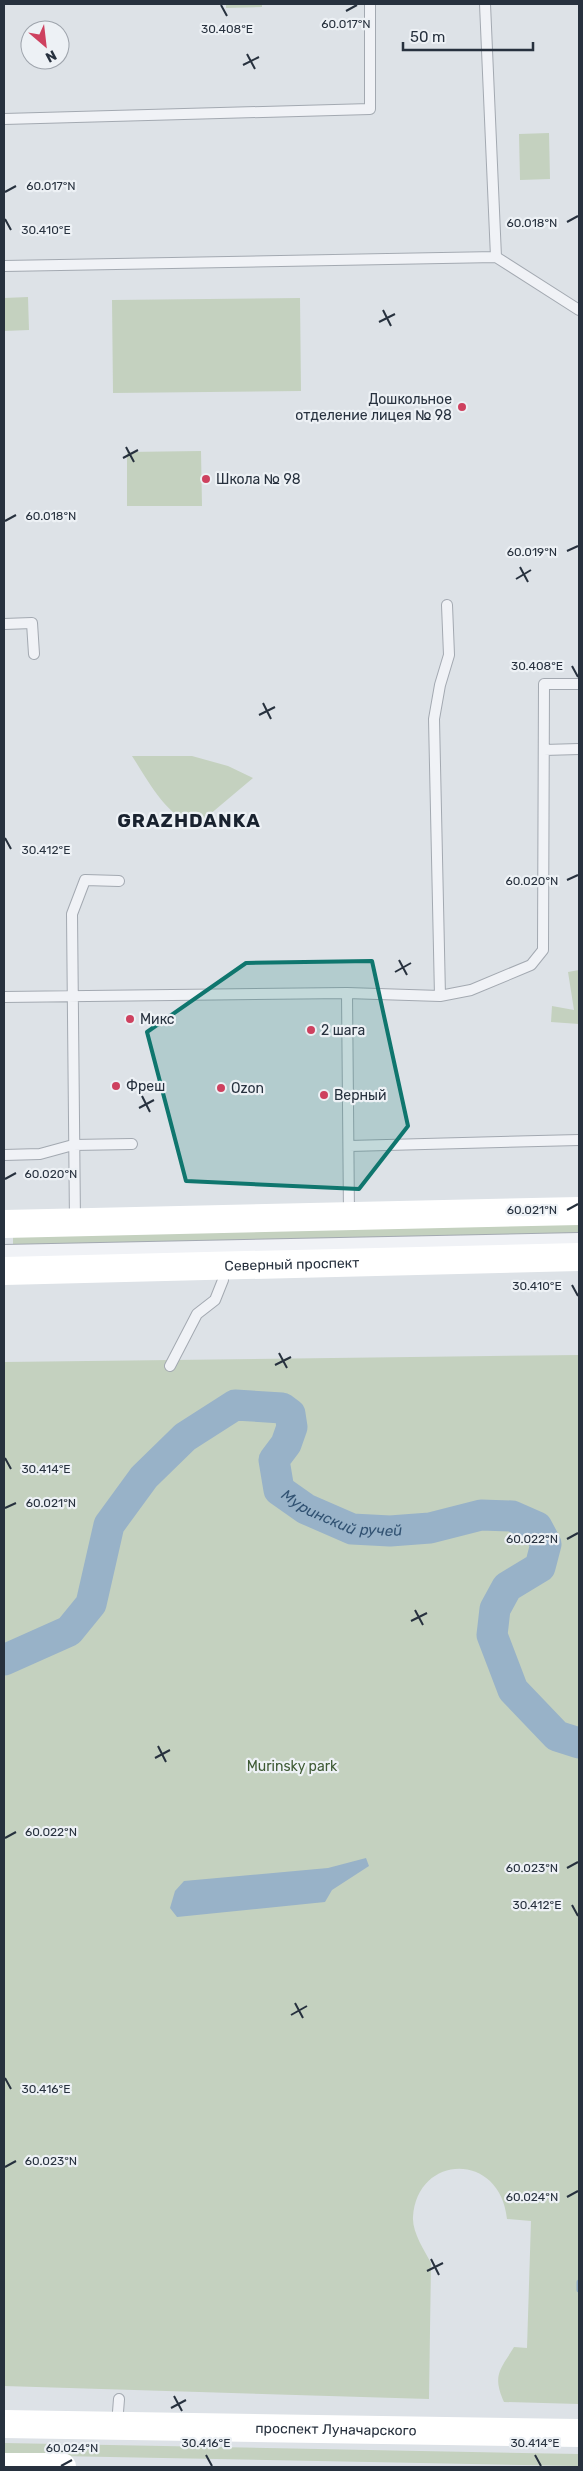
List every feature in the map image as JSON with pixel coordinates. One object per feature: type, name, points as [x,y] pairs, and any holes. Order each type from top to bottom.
[{"type":"main road","points":[[4,1224],[579,1211]]},
{"type":"main road","name":"Северный проспект","points":[[4,1270],[579,1258]]},
{"type":"main road","name":"проспект Луначарского","points":[[4,2424],[579,2433]]},
{"type":"main road","points":[[4,2467],[62,2467]]},
{"type":"street","name":"Северный проспект","points":[[4,1255],[579,1243]]},
{"type":"lane","points":[[4,118],[370,109],[370,4]]},
{"type":"lane","points":[[485,4],[496,256]]},
{"type":"lane","points":[[4,266],[496,256],[579,310]]},
{"type":"lane","points":[[440,996],[434,719],[440,685],[449,655],[447,605]]},
{"type":"lane","points":[[4,624],[32,623],[34,654]]},
{"type":"lane","points":[[4,997],[347,993],[440,996],[471,990],[530,965],[543,950],[544,684],[579,684]]},
{"type":"lane","points":[[544,750],[579,749]]},
{"type":"lane","points":[[75,1222],[72,914],[85,880],[119,881]]},
{"type":"lane","points":[[347,993],[349,1216]]},
{"type":"lane","points":[[348,1146],[579,1140]]},
{"type":"lane","points":[[4,1155],[40,1154],[74,1145],[132,1144]]},
{"type":"lane","points":[[170,1366],[197,1314],[215,1300],[223,1280],[222,1264]]},
{"type":"lane","points":[[117,2426],[119,2399]]},
{"type":"highlighted area","points":[[372,961],[408,1126],[359,1189],[186,1181],[147,1032],[246,963]]},
{"type":"green space","points":[[226,4],[262,4],[262,7],[226,8]]},
{"type":"green space","points":[[549,133],[550,179],[520,180],[519,134]]},
{"type":"green space","points":[[28,297],[29,330],[4,331],[4,298]]},
{"type":"green space","points":[[300,298],[301,391],[113,393],[112,300]]},
{"type":"green space","points":[[201,451],[202,506],[127,506],[127,452]]},
{"type":"green space","points":[[132,756],[192,756],[228,766],[253,778],[196,826],[185,821],[167,806]]},
{"type":"green space","points":[[579,970],[579,1024],[551,1022],[552,1006],[574,1010],[568,972]]},
{"type":"green space","points":[[579,1223],[579,1238],[13,1250],[13,1235]]},
{"type":"green space","name":"Murinsky park","points":[[579,1355],[579,2404],[504,2402],[500,2393],[499,2373],[514,2347],[527,2348],[531,2221],[507,2219],[501,2197],[490,2181],[475,2172],[459,2169],[443,2172],[428,2181],[418,2196],[413,2217],[416,2235],[431,2263],[429,2399],[4,2386],[4,1362]]},
{"type":"green space","points":[[4,2443],[579,2454],[579,2466],[4,2455]]},
{"type":"water","points":[[366,1858],[369,1866],[332,1890],[325,1902],[177,1917],[170,1908],[175,1891],[184,1881],[328,1868]]},
{"type":"waterway","name":"Муринский ручей","points":[[4,1660],[69,1631],[91,1604],[109,1525],[144,1477],[185,1437],[235,1405],[282,1408],[290,1414],[292,1427],[286,1444],[274,1460],[279,1490],[306,1509],[352,1529],[390,1531],[430,1528],[481,1515],[512,1516],[537,1527],[546,1544],[540,1567],[507,1587],[495,1609],[492,1635],[513,1690],[557,1736],[579,1743]]},
{"type":"waterway","points":[[579,2282],[579,2290]]},
{"type":"place","name":"Дошкольное отделение лицея № 98","points":[[462,407]]},
{"type":"place","name":"Школа № 98","points":[[206,479]]},
{"type":"place","name":"Микс","points":[[130,1019]]},
{"type":"place","name":"2 шага","points":[[311,1030]]},
{"type":"place","name":"Фреш","points":[[116,1086]]},
{"type":"place","name":"Ozon","points":[[221,1088]]},
{"type":"place","name":"Верный","points":[[324,1095]]},
{"type":"district","name":"GRAZHDANKA","points":[[189,820]]}]
